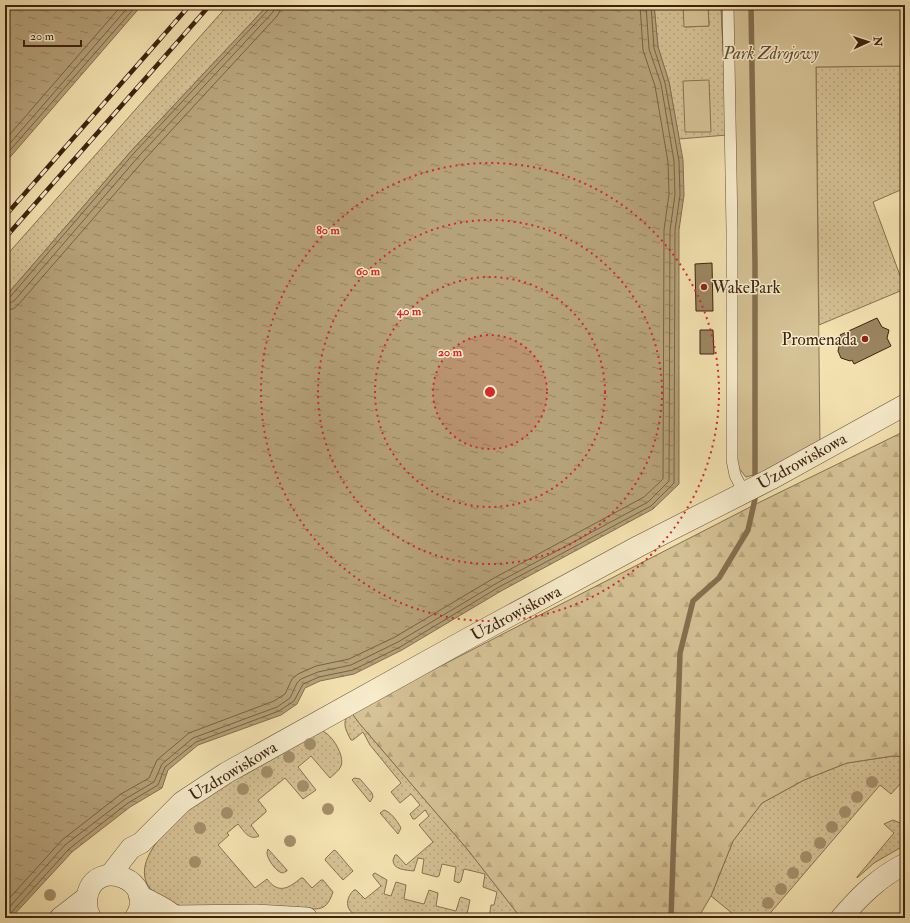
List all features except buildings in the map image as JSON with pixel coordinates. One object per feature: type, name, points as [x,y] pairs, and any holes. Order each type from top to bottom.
[{"type":"street","name":"Uzdrowiskowa","points":[[110,875],[131,848],[141,843],[182,802],[226,773],[481,631],[639,546],[771,479],[905,405]]},
{"type":"street","points":[[135,918],[140,905],[136,889],[141,843]]},
{"type":"street","points":[[841,918],[869,888],[883,877],[905,864]]},
{"type":"street","points":[[92,918],[89,915],[86,906],[90,888],[97,881],[110,875],[121,876],[149,901],[165,908],[171,917],[256,915],[307,918]]},
{"type":"street","points":[[60,918],[87,897]]},
{"type":"lane","points":[[728,5],[732,230],[732,460],[735,475],[744,493]]},
{"type":"green space","points":[[228,5],[268,5],[132,150],[5,297],[5,257]]},
{"type":"green space","points":[[654,5],[683,5],[685,27],[709,26],[708,5],[721,5],[727,135],[679,139],[669,82],[658,47]]},
{"type":"green space","name":"Park Zdrojowy","points":[[683,5],[708,5],[709,26],[684,27]]},
{"type":"green space","name":"Park Zdrojowy","points":[[721,5],[905,5],[905,66],[816,67],[820,448],[778,468],[746,477],[732,460],[732,230]]},
{"type":"green space","points":[[905,66],[905,188],[873,202],[905,289],[819,325],[816,67]]},
{"type":"green space","points":[[709,80],[711,132],[685,132],[683,81]]},
{"type":"green space","points":[[905,431],[905,757],[893,756],[847,763],[804,780],[762,803],[733,841],[711,896],[698,918],[521,918],[468,850],[351,712],[756,504]]},
{"type":"green space","points":[[351,712],[468,850],[521,918],[489,918],[491,905],[494,905],[497,892],[483,887],[485,874],[464,869],[461,881],[459,883],[454,881],[456,867],[442,864],[439,876],[437,877],[422,873],[424,859],[418,858],[414,871],[400,869],[395,866],[393,860],[395,855],[397,855],[406,865],[433,842],[419,825],[429,816],[425,810],[413,819],[410,814],[420,805],[411,794],[400,803],[391,792],[401,783],[370,745],[363,732],[351,740],[347,732],[345,722]]},
{"type":"green space","points":[[322,731],[330,736],[339,751],[342,762],[338,771],[330,778],[311,756],[298,767],[316,790],[303,799],[285,778],[258,800],[266,810],[266,812],[251,825],[259,836],[250,836],[238,824],[227,833],[229,835],[218,845],[255,888],[267,879],[275,887],[279,888],[292,885],[303,878],[312,888],[323,880],[333,892],[324,907],[314,909],[255,905],[182,906],[164,899],[150,888],[145,878],[145,866],[149,854],[167,830],[190,808],[211,793]]},
{"type":"green space","points":[[893,756],[905,757],[905,787],[901,783],[891,794],[880,785],[766,918],[738,918],[711,896],[733,841],[762,803],[804,780],[847,763]]},
{"type":"green space","points":[[354,778],[360,779],[372,793],[373,797],[370,802],[352,780]]},
{"type":"green space","points":[[384,810],[392,815],[400,826],[401,828],[398,834],[380,813]]},
{"type":"green space","points":[[893,820],[905,825],[905,845],[874,863],[857,878],[894,833],[884,824]]},
{"type":"green space","points":[[268,849],[287,871],[281,873],[273,866],[267,854]]},
{"type":"green space","points":[[334,850],[353,871],[343,880],[325,860]]},
{"type":"green space","points":[[375,873],[387,880],[384,894],[391,896],[396,882],[406,885],[404,899],[424,904],[429,890],[438,893],[436,906],[456,911],[461,897],[470,900],[467,914],[486,918],[370,918],[356,915],[349,909],[348,899],[354,890],[356,890],[365,899],[381,886],[373,876]]},
{"type":"water","points":[[5,5],[142,5],[5,163]]},
{"type":"water","points":[[268,5],[654,5],[658,47],[669,82],[683,160],[684,195],[679,230],[679,484],[653,509],[501,591],[402,650],[354,674],[320,681],[305,688],[297,704],[281,715],[198,745],[168,770],[162,788],[130,807],[72,852],[11,918],[5,918],[5,297],[132,150]]},
{"type":"waterway","points":[[751,5],[755,264],[755,483]]},
{"type":"waterway","points":[[671,918],[680,653],[693,601],[719,578],[748,530],[755,493]]},
{"type":"railway","points":[[5,216],[190,5]]},
{"type":"railway","points":[[5,238],[210,5]]},
{"type":"place","name":"WakePark","points":[[704,287]]},
{"type":"place","name":"Promenada","points":[[865,339]]}]
